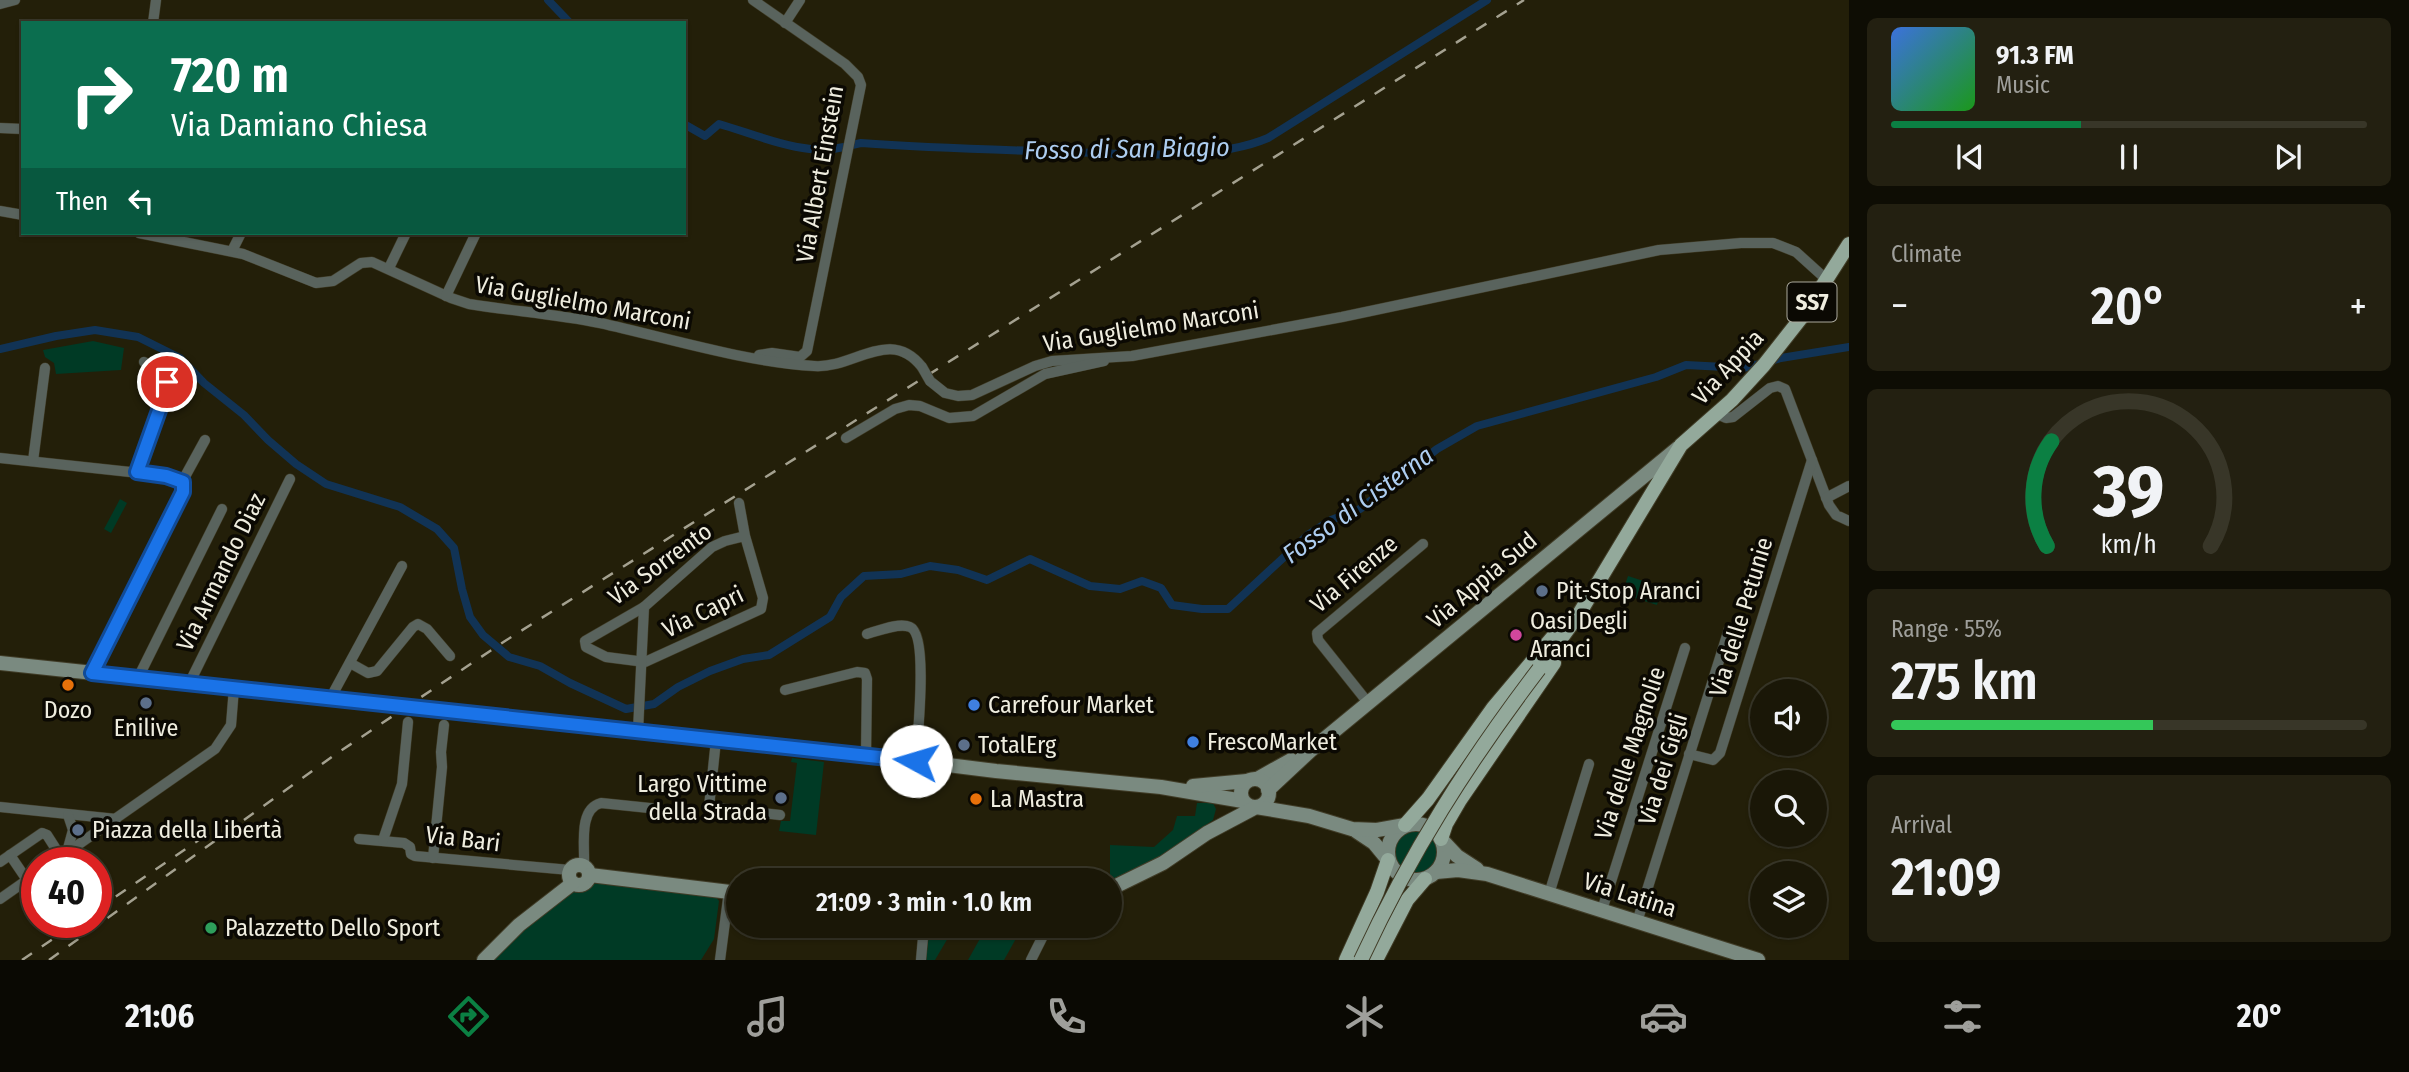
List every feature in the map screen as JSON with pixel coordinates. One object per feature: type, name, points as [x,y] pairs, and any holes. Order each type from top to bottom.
[{"type":"main road","name":"Via Appia","points":[[1604,573],[1681,445],[1717,414],[1771,356],[1800,320],[1849,244]]},
{"type":"main road","name":"Via Appia Sud","points":[[1311,750],[1268,793],[1264,804],[1246,793],[1311,750],[1369,704],[1681,445]]},
{"type":"main road","points":[[1361,960],[1396,888],[1435,818],[1493,732],[1574,621],[1604,573]]},
{"type":"main road","points":[[1346,960],[1379,887],[1388,860],[1388,843],[1392,836],[1428,799],[1493,708],[1604,573]]},
{"type":"main road","points":[[1376,960],[1405,905],[1443,860],[1444,846],[1441,839],[1460,800],[1567,642],[1604,573]]},
{"type":"main road","points":[[0,663],[996,771],[1246,793]]},
{"type":"main road","name":"Via Latina","points":[[1246,793],[1264,783],[1268,793],[1309,816]]},
{"type":"main road","points":[[1161,787],[1205,793],[1246,793]]},
{"type":"main road","points":[[1205,793],[1216,802],[1223,816]]},
{"type":"main road","points":[[1207,833],[1246,793]]},
{"type":"main road","points":[[1122,883],[1163,863],[1207,833],[1246,793]]},
{"type":"main road","name":"Via Latina","points":[[1246,793],[1352,829],[1377,830],[1405,825],[1426,825],[1432,828],[1460,859],[1488,874],[1602,910],[1729,956],[1758,960]]},
{"type":"main road","name":"Via Latina","points":[[1352,829],[1371,841],[1402,877],[1418,881],[1431,875],[1458,870],[1488,874]]},
{"type":"main road","points":[[484,960],[519,925],[579,873],[726,891]]},
{"type":"street","points":[[0,4],[15,0]]},
{"type":"street","points":[[153,21],[156,0]]},
{"type":"street","name":"Via Albert Einstein","points":[[753,0],[850,68],[859,79],[861,90],[807,351],[800,357],[769,353],[755,357]]},
{"type":"street","points":[[785,23],[800,0]]},
{"type":"street","points":[[0,128],[21,130]]},
{"type":"street","points":[[0,211],[21,215]]},
{"type":"street","name":"Via Guglielmo Marconi","points":[[149,235],[232,251],[316,283],[335,280],[367,261],[469,304],[578,318],[793,364],[826,366],[876,350],[893,349],[910,355],[922,367],[930,381],[945,393],[965,396],[979,393],[1044,363],[1132,356],[1342,317],[1659,250],[1773,243],[1796,252],[1827,280]]},
{"type":"street","points":[[232,251],[240,235]]},
{"type":"street","points":[[389,268],[405,235]]},
{"type":"street","points":[[446,296],[475,235]]},
{"type":"street","points":[[846,438],[909,404],[949,418],[969,417],[1045,374],[1095,365],[1111,357]]},
{"type":"street","points":[[137,472],[168,385],[163,374],[144,362]]},
{"type":"street","points":[[33,461],[44,368]]},
{"type":"street","points":[[1717,414],[1726,418],[1733,417],[1770,388],[1781,387],[1788,395],[1826,498],[1834,513],[1849,521]]},
{"type":"street","points":[[92,673],[180,500],[183,482],[205,440]]},
{"type":"street","points":[[0,458],[137,472],[166,476],[183,482]]},
{"type":"street","name":"Via delle Petunie","points":[[1689,754],[1713,760],[1720,753],[1812,460]]},
{"type":"street","name":"Via Armando Diaz","points":[[189,684],[290,479]]},
{"type":"street","points":[[1826,498],[1849,486]]},
{"type":"street","name":"Via Capri","points":[[641,662],[761,609],[764,601],[745,536],[739,503]]},
{"type":"street","points":[[138,678],[222,509]]},
{"type":"street","name":"Via Sorrento","points":[[641,662],[606,657],[589,650],[584,643],[644,607],[712,547],[745,536]]},
{"type":"street","name":"Via Firenze","points":[[1369,704],[1318,639],[1317,633],[1423,544]]},
{"type":"street","points":[[330,699],[402,566]]},
{"type":"street","points":[[638,731],[644,607]]},
{"type":"street","points":[[350,663],[368,673],[377,671],[418,624],[427,629],[450,656]]},
{"type":"street","points":[[867,634],[903,625],[916,633],[921,671],[916,761]]},
{"type":"street","name":"Via dei Gigli","points":[[1637,922],[1729,629]]},
{"type":"street","name":"Via delle Magnolie","points":[[1602,910],[1685,648]]},
{"type":"street","points":[[785,690],[857,672],[865,673],[866,755]]},
{"type":"street","points":[[75,847],[215,749],[231,725],[234,688]]},
{"type":"street","points":[[383,840],[400,790],[408,722]]},
{"type":"street","points":[[433,858],[444,725]]},
{"type":"street","points":[[716,740],[709,807],[780,815]]},
{"type":"street","points":[[1549,894],[1589,764]]},
{"type":"street","points":[[579,873],[586,816],[593,806],[601,803],[659,808]]},
{"type":"street","points":[[0,807],[116,819]]},
{"type":"street","points":[[65,847],[73,830],[68,815]]},
{"type":"street","points":[[22,847],[44,833],[53,847]]},
{"type":"street","name":"Via Bari","points":[[359,839],[407,844],[413,855],[579,873]]},
{"type":"street","points":[[0,862],[21,848]]},
{"type":"street","points":[[10,855],[21,871]]},
{"type":"street","points":[[0,899],[21,884]]},
{"type":"street","points":[[720,960],[726,931]]},
{"type":"street","points":[[921,960],[923,938]]},
{"type":"street","points":[[1031,960],[1042,938]]},
{"type":"green space","points":[[93,341],[124,348],[121,370],[56,374],[54,363],[45,357],[43,350]]},
{"type":"green space","points":[[120,499],[127,503],[111,533],[104,529]]},
{"type":"green space","points":[[1628,576],[1662,587],[1657,605],[1622,594]]},
{"type":"green space","points":[[792,758],[824,762],[816,835],[779,831],[781,821],[790,821],[797,763],[791,762]]},
{"type":"green space","points":[[1197,803],[1213,803],[1216,809],[1213,820],[1153,863],[1122,877],[1122,868],[1110,868],[1110,845],[1154,847],[1173,830],[1177,816],[1195,816]]},
{"type":"green space","points":[[1415,829],[1432,836],[1439,853],[1432,870],[1415,877],[1398,870],[1391,853],[1398,836]]},
{"type":"green space","points":[[601,882],[716,897],[719,901],[714,939],[701,960],[492,960],[513,937],[568,892],[584,892],[593,884]]},
{"type":"green space","points":[[929,938],[948,938],[935,960],[926,960]]},
{"type":"green space","points":[[980,938],[1016,938],[1004,960],[968,960]]},
{"type":"waterway","name":"Fosso di San Biagio","points":[[548,0],[568,21]]},
{"type":"waterway","name":"Fosso di San Biagio","points":[[852,145],[861,143],[1143,155],[1197,153],[1247,145],[1268,138],[1487,0]]},
{"type":"waterway","name":"Fosso di San Biagio","points":[[686,125],[705,136],[719,124],[797,147],[844,147]]},
{"type":"waterway","name":"Fosso di Cisterna","points":[[0,349],[95,330],[138,337],[180,358],[268,440],[296,464],[326,484],[400,507],[437,529],[454,548],[470,617],[483,635],[509,657],[540,666],[626,709],[654,704],[678,687],[710,671],[743,659],[769,655],[830,617],[841,597],[864,576],[901,574],[930,566],[958,570],[987,580],[1030,559],[1090,586],[1120,589],[1142,581],[1161,588],[1172,605],[1228,609],[1309,534],[1331,520],[1360,509],[1437,449],[1477,426],[1656,377],[1686,365],[1744,368],[1781,358],[1849,347]]},
{"type":"railway","points":[[49,960],[336,754],[505,641],[1524,0]]},
{"type":"railway","points":[[112,899],[218,827]]},
{"type":"railway","points":[[22,960],[54,938]]},
{"type":"place","name":"Pit-Stop Aranci","points":[[1542,591]]},
{"type":"place","name":"Oasi Degli Aranci","points":[[1516,635]]},
{"type":"place","name":"Dozo","points":[[68,685]]},
{"type":"place","name":"Enilive","points":[[146,703]]},
{"type":"place","name":"Carrefour Market","points":[[974,705]]},
{"type":"place","name":"FrescoMarket","points":[[1193,742]]},
{"type":"place","name":"TotalErg","points":[[964,745]]},
{"type":"place","name":"Largo Vittime della Strada","points":[[781,798]]},
{"type":"place","name":"La Mastra","points":[[976,799]]},
{"type":"place","name":"Piazza della Libertà","points":[[78,830]]},
{"type":"place","name":"Palazzetto Dello Sport","points":[[211,928]]},
{"type":"route","points":[[167,382],[137,472],[166,476],[183,482],[183,492],[92,673],[916,761]]}]
